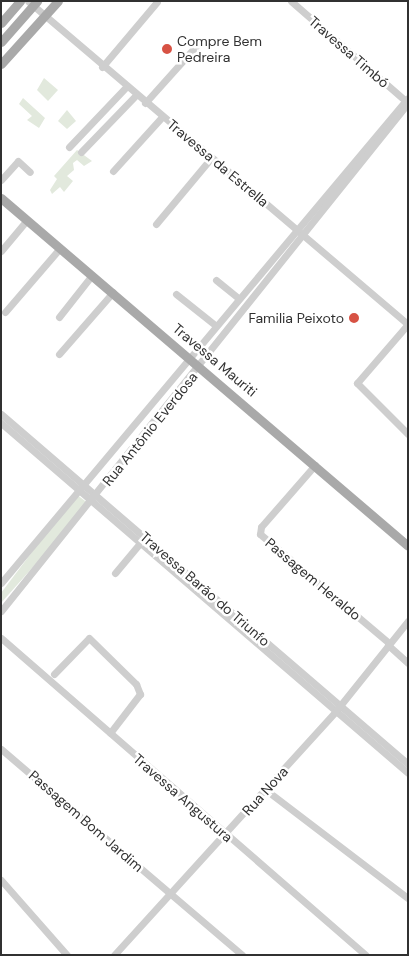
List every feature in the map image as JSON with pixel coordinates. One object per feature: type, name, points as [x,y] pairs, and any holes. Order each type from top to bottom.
[{"type":"main road","points":[[1,23],[20,1]]},
{"type":"main road","points":[[1,64],[58,1]]},
{"type":"main road","points":[[1,42],[33,3]]},
{"type":"main road","name":"Travessa Mauriti","points":[[1,198],[315,464],[408,546]]},
{"type":"street","name":"Travessa Timbó","points":[[291,1],[407,101]]},
{"type":"street","points":[[102,67],[157,2]]},
{"type":"street","name":"Travessa da Estrella","points":[[33,3],[102,67],[408,324]]},
{"type":"street","points":[[145,103],[198,44]]},
{"type":"street","points":[[69,147],[126,87]]},
{"type":"street","points":[[81,152],[136,95]]},
{"type":"street","name":"Rua Antônio Everdosa","points":[[1,583],[188,356],[407,101]]},
{"type":"street","name":"Rua Antônio Everdosa","points":[[1,611],[304,237],[407,101]]},
{"type":"street","points":[[113,171],[162,117]]},
{"type":"street","points":[[156,224],[211,158]]},
{"type":"street","points":[[1,180],[18,162],[30,172]]},
{"type":"street","points":[[1,251],[27,220]]},
{"type":"street","points":[[5,312],[60,248]]},
{"type":"street","points":[[59,317],[92,275]]},
{"type":"street","points":[[216,280],[238,298]]},
{"type":"street","points":[[59,354],[113,292]]},
{"type":"street","points":[[176,294],[215,326]]},
{"type":"street","points":[[408,324],[357,383],[408,434]]},
{"type":"street","points":[[204,339],[206,347],[214,348]]},
{"type":"street","name":"Travessa Barão do Triunfo","points":[[1,414],[140,542],[208,597]]},
{"type":"street","name":"Travessa Barão do Triunfo","points":[[1,423],[82,487]]},
{"type":"street","name":"Passagem Heraldo","points":[[315,464],[261,527],[260,534],[388,644]]},
{"type":"street","name":"Travessa Barão do Triunfo","points":[[94,498],[338,709],[408,764]]},
{"type":"street","points":[[115,573],[140,542]]},
{"type":"street","name":"Rua Nova","points":[[114,955],[338,709],[408,621]]},
{"type":"street","name":"Travessa Angustura","points":[[1,638],[225,835],[366,955]]},
{"type":"street","points":[[54,674],[89,638],[136,684],[140,694],[110,733]]},
{"type":"street","points":[[388,644],[408,663]]},
{"type":"street","name":"Travessa Barão do Triunfo","points":[[373,738],[408,773]]},
{"type":"street","name":"Passagem Bom Jardim","points":[[1,749],[242,955]]},
{"type":"street","points":[[266,790],[408,898]]},
{"type":"street","points":[[1,880],[67,955]]},
{"type":"shaded area","points":[[44,78],[58,90],[48,101],[37,90]]},
{"type":"shaded area","points":[[23,98],[45,118],[39,128],[27,120],[32,116],[19,104]]},
{"type":"shaded area","points":[[67,110],[76,121],[67,129],[58,121]]},
{"type":"shaded area","points":[[77,150],[92,161],[84,166],[77,160],[73,163],[74,170],[67,176],[73,181],[64,192],[60,187],[52,194],[50,190],[57,179],[54,176]]},
{"type":"shaded area","points":[[76,494],[89,504],[1,603],[1,593]]},
{"type":"place","name":"Compre Bem Pedreira","points":[[167,49]]},
{"type":"place","name":"Familia Peixoto","points":[[354,318]]}]
